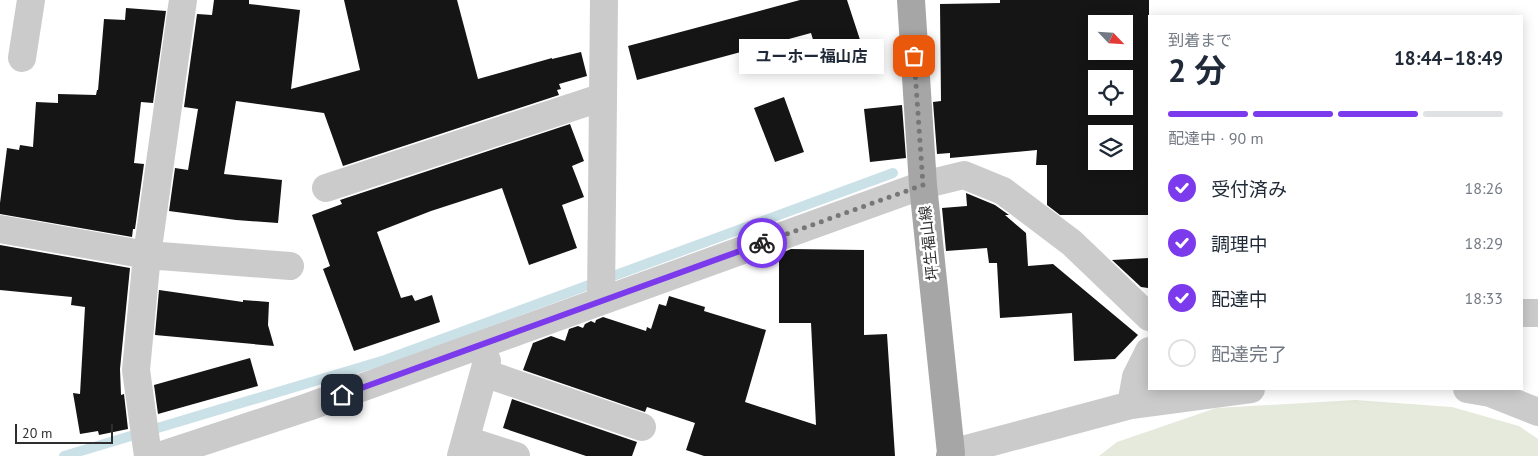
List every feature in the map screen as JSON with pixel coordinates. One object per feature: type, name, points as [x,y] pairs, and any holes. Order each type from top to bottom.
[{"type":"main road","name":"坪生福山線","points":[[911,0],[923,185],[951,454]]},
{"type":"street","points":[[22,58],[31,0]]},
{"type":"street","points":[[183,0],[147,255],[136,370],[142,417],[151,454],[308,407],[601,299],[923,185],[964,175],[1003,191],[1072,243],[1148,316]]},
{"type":"street","points":[[601,299],[604,0]]},
{"type":"street","points":[[326,188],[602,97]]},
{"type":"street","points":[[0,229],[147,255],[290,266]]},
{"type":"street","points":[[1523,313],[1538,313]]},
{"type":"street","points":[[478,345],[487,361],[463,448],[516,456]]},
{"type":"street","points":[[1131,405],[1136,378],[1148,353]]},
{"type":"street","points":[[484,373],[642,427]]},
{"type":"street","points":[[951,454],[1131,405],[1244,390]]},
{"type":"street","points":[[1473,390],[1490,393],[1538,412]]},
{"type":"shaded area","points":[[1355,400],[1452,407],[1519,426],[1538,439],[1538,456],[1099,456],[1117,442],[1216,408]]},
{"type":"building","points":[[214,0],[249,0],[249,4],[300,10],[291,89],[360,70],[344,0],[457,0],[478,79],[552,58],[581,52],[587,76],[559,84],[561,89],[557,90],[559,95],[343,166],[324,113],[236,101],[224,174],[282,180],[278,223],[236,220],[169,211],[175,168],[188,170],[198,109],[184,107],[197,14],[212,15]]},
{"type":"building","points":[[800,0],[847,0],[864,52],[821,66],[811,33],[637,80],[628,46]]},
{"type":"building","points":[[1000,0],[1149,0],[1148,215],[1060,215],[1047,205],[1047,165],[1036,165],[1037,150],[950,158],[950,153],[937,154],[933,102],[941,101],[940,4],[1000,3]]},
{"type":"building","points":[[126,8],[166,11],[153,103],[141,102],[134,163],[144,164],[135,229],[133,229],[132,237],[0,214],[7,148],[19,150],[20,145],[33,147],[36,102],[58,103],[58,94],[96,95],[104,19],[125,20]]},
{"type":"building","points":[[784,97],[804,152],[775,162],[754,108]]},
{"type":"building","points":[[902,105],[906,158],[870,162],[864,109]]},
{"type":"building","points":[[570,124],[584,161],[572,166],[584,197],[562,205],[577,248],[529,265],[502,188],[431,211],[377,232],[401,298],[412,295],[415,301],[432,295],[440,322],[354,351],[323,269],[330,266],[312,215],[342,204],[340,200]]},
{"type":"building","points":[[966,193],[995,205],[1009,215],[1005,215],[1026,233],[1028,266],[1053,264],[1138,335],[1115,359],[1074,361],[1072,313],[1000,318],[997,263],[989,263],[987,248],[946,251],[942,208],[967,206]]},
{"type":"building","points":[[0,245],[130,268],[120,369],[121,395],[124,394],[128,429],[99,435],[98,431],[80,434],[73,393],[80,394],[85,307],[71,305],[72,297],[0,290]]},
{"type":"building","points":[[791,249],[864,250],[864,335],[887,334],[895,456],[704,456],[686,450],[695,423],[647,407],[645,412],[523,370],[533,343],[551,336],[565,341],[569,329],[578,326],[583,328],[585,324],[591,321],[595,323],[596,320],[603,317],[646,331],[647,327],[651,329],[659,304],[666,306],[669,296],[705,307],[704,311],[766,330],[745,402],[816,425],[811,323],[779,323],[779,254]]},
{"type":"building","points":[[1148,258],[1148,288],[1141,287],[1112,260]]},
{"type":"building","points":[[159,290],[243,302],[243,300],[269,302],[268,325],[274,346],[155,335]]},
{"type":"building","points":[[250,358],[258,386],[158,414],[154,385]]},
{"type":"building","points":[[512,399],[637,442],[632,456],[586,456],[503,428]]},
{"type":"waterway","points":[[64,456],[385,360],[893,173]]},
{"type":"way so far","points":[[762,243],[923,185],[914,56]]},
{"type":"place","name":"ユーホー福山店","points":[[914,56]]},
{"type":"route","points":[[342,395],[762,243]]}]
